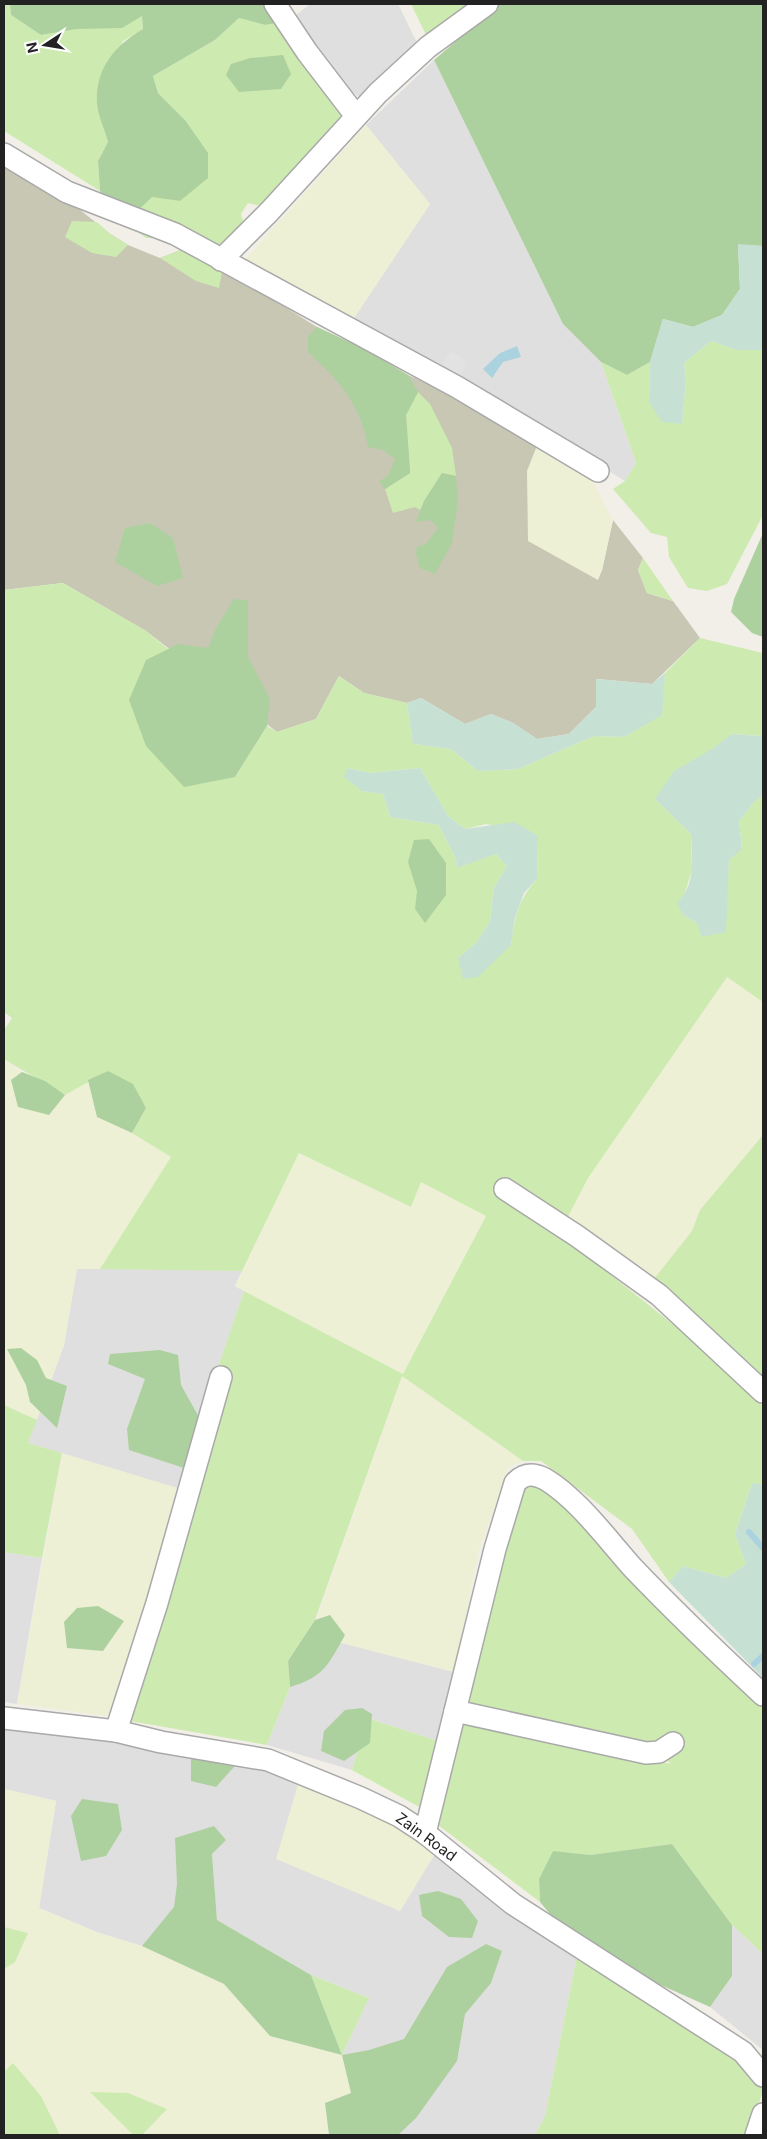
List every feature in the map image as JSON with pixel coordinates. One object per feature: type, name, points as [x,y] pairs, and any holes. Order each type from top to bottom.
[{"type":"street","points":[[275,4],[307,52],[356,116]]},
{"type":"street","points":[[221,260],[269,212],[356,116],[428,47],[487,4]]},
{"type":"street","points":[[4,154],[67,192],[175,234],[457,387],[598,471]]},
{"type":"street","points":[[505,1189],[578,1236],[658,1295],[763,1392]]},
{"type":"street","points":[[116,1731],[157,1603],[221,1377]]},
{"type":"street","points":[[425,1833],[507,1507],[515,1483],[521,1476],[533,1474],[545,1480],[565,1496],[609,1538],[684,1621],[763,1695]]},
{"type":"street","points":[[455,1711],[646,1754],[659,1752],[673,1743]]},
{"type":"street","name":"Zain Road","points":[[4,1718],[116,1731],[161,1742],[268,1760],[362,1798],[399,1816],[425,1833],[514,1904],[742,2052],[763,2076]]},
{"type":"street","points":[[756,2135],[763,2114]]},
{"type":"shaded area","points":[[310,4],[398,4],[422,53],[360,98],[335,77],[295,16]]},
{"type":"shaded area","points":[[434,60],[563,324],[601,362],[636,463],[625,481],[500,404],[348,327],[430,204],[366,125]]},
{"type":"shaded area","points":[[366,125],[430,204],[348,327],[239,266]]},
{"type":"shaded area","points":[[4,149],[109,233],[128,245],[160,258],[183,249],[251,286],[317,327],[364,349],[408,375],[440,389],[538,443],[598,579],[602,570],[613,520],[643,558],[638,570],[647,593],[673,601],[700,638],[652,684],[597,679],[596,707],[569,734],[537,739],[513,723],[491,714],[465,724],[421,698],[407,703],[364,693],[339,676],[316,719],[277,732],[146,631],[63,583],[4,590]]},
{"type":"shaded area","points":[[738,244],[763,246],[763,350],[737,350],[711,341],[684,363],[686,381],[682,424],[662,422],[649,402],[650,362],[663,319],[693,327],[722,315],[740,289]]},
{"type":"shaded area","points":[[451,351],[467,362],[457,384],[433,372]]},
{"type":"shaded area","points":[[538,443],[592,480],[613,520],[598,580],[528,541],[527,471]]},
{"type":"shaded area","points":[[665,673],[662,715],[624,737],[594,736],[518,769],[478,771],[451,749],[413,744],[407,703],[421,698],[465,724],[491,714],[513,723],[537,739],[569,734],[596,707],[596,679],[652,684]]},
{"type":"shaded area","points":[[732,734],[761,736],[763,738],[763,795],[754,802],[739,821],[742,849],[729,860],[726,932],[702,937],[697,923],[683,915],[677,902],[687,888],[692,871],[691,834],[655,799],[674,771],[712,749]]},
{"type":"shaded area","points":[[348,768],[370,773],[420,768],[448,816],[465,829],[515,822],[538,836],[537,879],[524,893],[515,918],[511,945],[478,977],[463,979],[458,958],[476,943],[490,922],[494,888],[507,866],[496,854],[457,868],[456,859],[439,825],[390,817],[383,794],[362,791],[344,777]]},
{"type":"shaded area","points":[[727,977],[763,1002],[763,1135],[700,1210],[692,1231],[654,1279],[568,1217],[588,1178]]},
{"type":"shaded area","points":[[4,1059],[22,1072],[11,1080],[49,1115],[65,1095],[88,1080],[97,1117],[132,1133],[171,1157],[100,1269],[77,1269],[64,1345],[37,1420],[4,1405]]},
{"type":"shaded area","points":[[299,1153],[411,1207],[421,1182],[486,1215],[403,1374],[235,1286]]},
{"type":"shaded area","points":[[77,1268],[242,1271],[235,1286],[244,1291],[177,1488],[28,1443],[64,1345]]},
{"type":"shaded area","points":[[402,1376],[523,1461],[508,1468],[479,1551],[454,1672],[311,1635]]},
{"type":"shaded area","points":[[62,1453],[177,1488],[150,1593],[117,1706],[106,1716],[17,1704]]},
{"type":"shaded area","points":[[752,1483],[763,1485],[763,1678],[669,1582],[683,1566],[726,1578],[746,1564],[735,1534]]},
{"type":"shaded area","points":[[4,1552],[42,1558],[17,1704],[4,1702]]},
{"type":"shaded area","points":[[311,1635],[454,1672],[441,1742],[367,1718],[352,1770],[267,1745]]},
{"type":"shaded area","points":[[4,1718],[302,1771],[400,1911],[439,1847],[577,1956],[545,2116],[535,2135],[365,2135],[342,2055],[369,1998],[311,1975],[217,1920],[212,1854],[225,1840],[201,1830],[163,1956],[142,1946],[99,1933],[39,1908],[56,1801],[4,1789]]},
{"type":"shaded area","points":[[302,1771],[439,1847],[400,1911],[276,1859]]},
{"type":"shaded area","points":[[4,1789],[56,1801],[39,1908],[99,1933],[142,1946],[224,1984],[270,2036],[342,2055],[351,2093],[325,2103],[329,2130],[324,2135],[142,2135],[167,2109],[91,2092],[133,2135],[60,2135],[41,2096],[13,2064],[4,2072],[4,1969],[15,1962],[28,1933],[4,1927]]},
{"type":"shaded area","points":[[732,1925],[763,1954],[763,2050],[710,2007],[732,1976]]},
{"type":"green space","points":[[4,4],[10,4],[11,15],[41,35],[142,16],[143,29],[123,41],[97,104],[108,142],[98,161],[100,191],[4,131]]},
{"type":"green space","points":[[10,4],[266,4],[277,23],[265,25],[239,18],[215,40],[153,76],[158,93],[185,120],[208,153],[208,178],[180,201],[152,197],[125,223],[100,191],[98,161],[108,142],[98,109],[97,91],[99,80],[108,60],[123,43],[143,29],[142,16],[122,28],[76,29],[41,35],[11,15]]},
{"type":"green space","points":[[411,4],[474,4],[430,43]]},
{"type":"green space","points":[[500,4],[763,4],[763,246],[738,245],[740,289],[722,315],[693,327],[663,319],[650,362],[627,375],[601,362],[563,324],[434,60]]},
{"type":"green space","points":[[239,18],[265,25],[277,23],[348,122],[265,207],[248,203],[241,214],[246,230],[218,245],[198,238],[146,238],[125,223],[152,196],[180,201],[185,120],[158,93],[153,76],[215,40]]},
{"type":"green space","points":[[283,55],[291,74],[281,89],[239,92],[226,75],[231,64],[250,58]]},
{"type":"green space","points":[[72,221],[97,222],[109,233],[128,245],[116,257],[92,253],[65,237]]},
{"type":"green space","points":[[183,249],[222,272],[219,288],[196,281],[160,258]]},
{"type":"green space","points":[[317,327],[364,349],[408,375],[418,392],[406,415],[410,473],[385,489],[379,481],[388,476],[395,459],[383,450],[368,447],[360,418],[347,394],[330,373],[308,352],[308,337]]},
{"type":"green space","points":[[711,341],[737,350],[763,350],[763,506],[762,517],[727,584],[707,591],[688,588],[669,557],[667,537],[651,533],[613,489],[625,481],[636,463],[601,362],[627,375],[650,362],[649,402],[682,424],[686,381],[684,363]]},
{"type":"green space","points":[[418,392],[430,404],[452,448],[456,476],[442,473],[420,510],[415,507],[393,513],[385,489],[410,473],[406,415]]},
{"type":"green space","points":[[442,473],[456,476],[458,501],[452,543],[435,574],[420,568],[416,554],[417,547],[426,544],[438,528],[431,520],[416,522],[424,501]]},
{"type":"green space","points":[[150,523],[173,538],[183,578],[157,586],[115,562],[125,528]]},
{"type":"green space","points":[[763,533],[763,637],[752,633],[731,612],[734,599]]},
{"type":"green space","points":[[643,558],[673,601],[647,593],[638,570]]},
{"type":"green space","points":[[63,583],[146,631],[168,649],[146,661],[235,777],[267,726],[277,732],[316,719],[339,676],[364,693],[407,703],[413,744],[451,749],[478,771],[518,769],[594,736],[624,737],[661,715],[665,673],[700,638],[763,653],[763,738],[761,736],[732,734],[655,799],[691,834],[692,870],[684,896],[683,915],[697,923],[727,894],[729,860],[742,848],[739,821],[754,802],[763,795],[763,1002],[727,977],[588,1178],[559,1234],[713,1356],[763,1406],[763,1485],[752,1483],[735,1534],[746,1564],[726,1578],[683,1566],[669,1582],[632,1529],[541,1461],[523,1461],[402,1376],[315,1620],[288,1661],[290,1687],[267,1745],[130,1721],[218,1367],[244,1291],[403,1374],[486,1216],[421,1182],[411,1207],[299,1153],[242,1271],[100,1269],[171,1157],[132,1133],[146,1108],[108,1071],[65,1095],[4,1059],[4,1030],[12,1018],[4,1012],[4,590]],"holes":[[[348,768],[370,773],[420,768],[448,816],[465,829],[486,824],[538,836],[537,879],[525,894],[518,909],[511,945],[458,958],[476,943],[490,922],[494,888],[507,866],[496,854],[457,867],[456,859],[439,825],[390,817],[383,794],[362,791]]]},
{"type":"green space","points":[[234,599],[248,600],[248,657],[270,699],[267,726],[235,777],[184,787],[146,746],[129,700],[146,660],[178,644],[208,648],[216,628]]},
{"type":"green space","points":[[429,839],[446,863],[446,895],[425,923],[415,909],[417,891],[408,862],[414,840]]},
{"type":"green space","points":[[108,1071],[133,1084],[146,1108],[132,1133],[97,1117],[88,1080]]},
{"type":"green space","points":[[22,1072],[45,1081],[65,1095],[49,1115],[18,1107],[11,1080]]},
{"type":"green space","points":[[763,1135],[763,1379],[654,1279],[692,1231],[700,1210]]},
{"type":"green space","points":[[21,1348],[37,1360],[46,1378],[67,1386],[57,1428],[30,1402],[26,1385],[7,1349]]},
{"type":"green space","points":[[160,1350],[178,1355],[181,1385],[205,1428],[187,1469],[129,1450],[127,1429],[145,1379],[108,1364],[110,1354]]},
{"type":"green space","points":[[4,1405],[37,1420],[28,1443],[62,1453],[42,1558],[4,1552]]},
{"type":"green space","points":[[539,1479],[763,1700],[763,1954],[732,1925],[672,1844],[590,1855],[553,1852],[539,1879],[540,1902],[434,1822],[460,1719],[671,1764],[651,1746],[470,1712],[466,1697],[521,1481]]},
{"type":"green space","points":[[98,1606],[124,1621],[103,1651],[67,1648],[64,1622],[77,1608]]},
{"type":"green space","points":[[330,1615],[345,1635],[329,1662],[318,1674],[311,1679],[290,1687],[288,1661],[315,1620]]},
{"type":"green space","points":[[362,1708],[372,1714],[370,1743],[344,1761],[321,1751],[324,1731],[345,1710]]},
{"type":"green space","points":[[367,1718],[441,1742],[421,1808],[352,1770]]},
{"type":"green space","points":[[191,1746],[243,1757],[216,1787],[191,1781]]},
{"type":"green space","points":[[82,1799],[118,1804],[122,1830],[106,1856],[81,1861],[71,1816]]},
{"type":"green space","points":[[214,1826],[226,1840],[212,1854],[217,1920],[311,1975],[342,2055],[270,2036],[224,1984],[142,1946],[174,1907],[177,1884],[175,1838]]},
{"type":"green space","points":[[672,1844],[732,1925],[732,1976],[710,2007],[578,1948],[540,1902],[539,1879],[553,1851],[590,1855]]},
{"type":"green space","points":[[438,1891],[461,1899],[478,1921],[472,1938],[449,1937],[422,1916],[419,1895]]},
{"type":"green space","points":[[4,1927],[28,1933],[15,1962],[4,1969]]},
{"type":"green space","points":[[486,1944],[502,1951],[491,1983],[465,2014],[457,2061],[416,2118],[398,2135],[329,2135],[325,2103],[351,2093],[342,2055],[369,2050],[404,2039],[447,1967]]},
{"type":"green space","points":[[577,1956],[758,2067],[763,2091],[748,2135],[535,2135],[545,2116]]},
{"type":"green space","points":[[311,1975],[369,1998],[342,2055]]},
{"type":"green space","points":[[13,2063],[41,2096],[60,2135],[4,2135],[4,2072]]},
{"type":"green space","points":[[90,2092],[128,2093],[167,2109],[142,2135],[133,2135]]},
{"type":"water","points":[[517,346],[521,357],[503,362],[492,378],[483,369],[500,353]]},
{"type":"waterway","points":[[749,1532],[763,1548]]},
{"type":"waterway","points":[[754,1664],[763,1656]]}]
